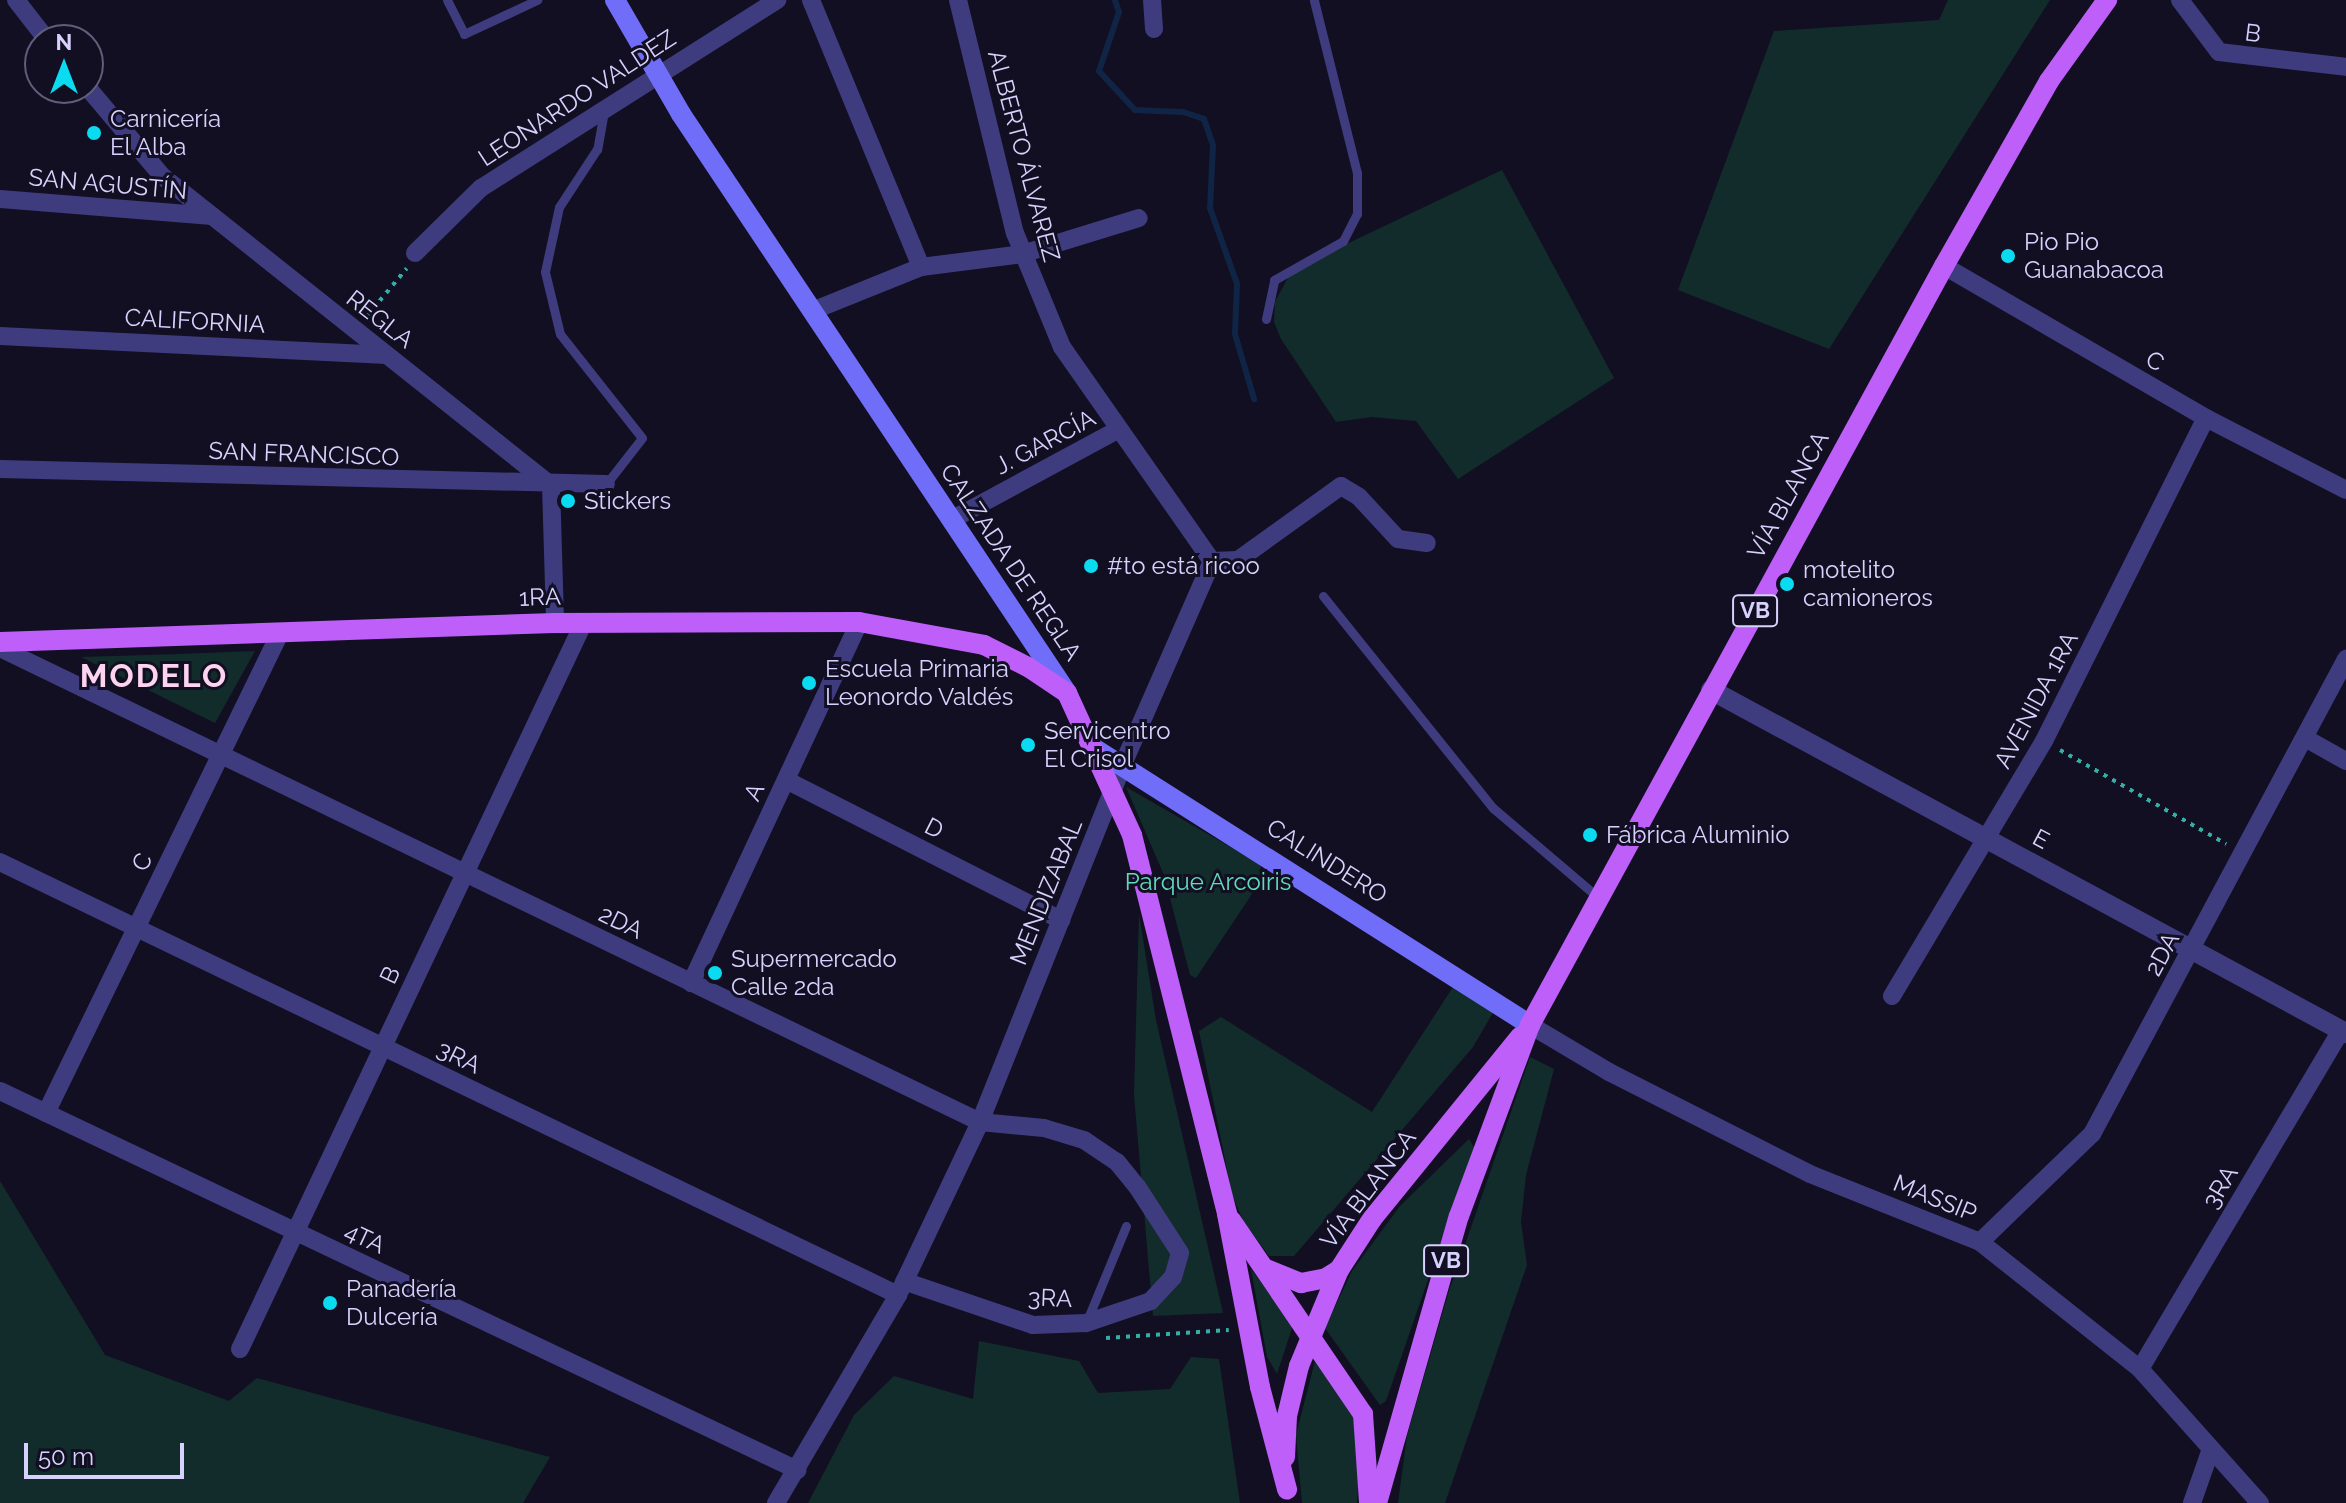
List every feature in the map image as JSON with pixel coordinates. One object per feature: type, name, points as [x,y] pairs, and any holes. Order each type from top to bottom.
[{"type":"main road","name":"CALZADA DE REGLA","points":[[615,0],[658,75],[1067,693],[1132,835],[1227,1214],[1260,1387],[1287,1496]]},
{"type":"main road","name":"VÍA BLANCA","points":[[1377,1503],[1459,1216],[1530,1025],[1944,266],[2049,81],[2107,0]]},
{"type":"main road","name":"1RA","points":[[0,645],[584,622],[859,622],[984,645],[1067,693]]},
{"type":"main road","name":"CALINDERO","points":[[1092,747],[1530,1025]]},
{"type":"main road","name":"VÍA BLANCA","points":[[1287,1496],[1287,1416],[1310,1333],[1339,1270],[1372,1219],[1530,1025]]},
{"type":"main road","points":[[1227,1214],[1363,1414],[1369,1503]]},
{"type":"main road","points":[[1263,1267],[1301,1283],[1326,1278],[1339,1270]]},
{"type":"street","name":"LEONARDO VALDEZ","points":[[415,253],[481,188],[585,117],[604,110],[777,0]]},
{"type":"street","points":[[811,0],[921,267]]},
{"type":"street","name":"ALBERTO ÁLVAREZ","points":[[958,0],[1022,254],[1062,347],[1212,561]]},
{"type":"street","points":[[1152,0],[1154,29]]},
{"type":"street","name":"B","points":[[2180,0],[2219,52],[2346,67]]},
{"type":"street","points":[[21,2],[36,24]]},
{"type":"street","name":"REGLA","points":[[101,104],[162,176],[551,485]]},
{"type":"street","name":"SAN AGUSTÍN","points":[[0,199],[212,216]]},
{"type":"street","points":[[812,311],[921,267],[1022,254],[1139,218]]},
{"type":"street","name":"C","points":[[1944,266],[2206,418],[2346,490]]},
{"type":"street","name":"CALIFORNIA","points":[[0,336],[387,355]]},
{"type":"street","name":"AVENIDA 1RA","points":[[1892,996],[2044,741],[2206,418]]},
{"type":"street","name":"J. GARCÍA","points":[[951,520],[1119,429]]},
{"type":"street","name":"SAN FRANCISCO","points":[[0,469],[606,484]]},
{"type":"street","points":[[551,485],[555,623]]},
{"type":"street","points":[[1212,561],[1238,560],[1341,486],[1359,497],[1398,539],[1427,543]]},
{"type":"street","name":"MENDIZABAL","points":[[776,1503],[901,1288],[980,1122],[1123,764],[1212,561]]},
{"type":"street","name":"B","points":[[240,1349],[584,622]]},
{"type":"street","name":"A","points":[[691,983],[859,622]]},
{"type":"street","name":"C","points":[[46,1113],[280,633]]},
{"type":"street","name":"2DA","points":[[0,645],[980,1122],[1071,1136],[1117,1162],[1171,1232],[1179,1265]]},
{"type":"street","name":"2DA","points":[[1980,1242],[2092,1134],[2346,659]]},
{"type":"street","name":"E","points":[[1711,690],[2343,1032]]},
{"type":"street","points":[[2305,738],[2346,761]]},
{"type":"street","name":"D","points":[[786,780],[1061,920]]},
{"type":"street","name":"3RA","points":[[0,862],[383,1047],[901,1288],[1033,1325],[1086,1323],[1151,1301],[1179,1265]]},
{"type":"street","name":"MASSIP","points":[[1530,1025],[1609,1072],[1810,1174],[1980,1242],[2140,1369],[2210,1452],[2260,1503]]},
{"type":"street","name":"3RA","points":[[2140,1369],[2343,1032]]},
{"type":"street","name":"4TA","points":[[0,1091],[797,1470]]},
{"type":"street","points":[[2192,1503],[2210,1452]]},
{"type":"lane","points":[[447,0],[464,34],[537,0]]},
{"type":"lane","points":[[1266,319],[1274,280],[1343,241],[1357,214],[1357,173],[1314,0]]},
{"type":"lane","points":[[604,110],[597,149],[559,207],[545,272],[560,334],[642,438],[606,484]]},
{"type":"lane","points":[[1323,596],[1493,808],[1601,899]]},
{"type":"lane","points":[[1086,1323],[1126,1226]]},
{"type":"path","points":[[354,329],[397,284],[415,253]]},
{"type":"path","points":[[2044,741],[2243,853]]},
{"type":"green space","points":[[1948,0],[2050,0],[1829,349],[1678,290],[1774,31],[1939,20]]},
{"type":"green space","points":[[1502,170],[1614,378],[1458,479],[1416,421],[1372,417],[1336,422],[1281,339],[1274,322],[1275,302],[1292,270]]},
{"type":"green space","points":[[255,651],[215,723],[81,657],[179,654]]},
{"type":"green space","name":"Parque Arcoiris","points":[[1126,787],[1260,864],[1262,874],[1250,897],[1196,978],[1190,975],[1164,875]]},
{"type":"green space","points":[[1139,914],[1156,1020],[1223,1313],[1153,1316],[1134,1095]]},
{"type":"green space","points":[[1453,987],[1494,1011],[1473,1047],[1294,1256],[1269,1256],[1243,1221],[1232,1194],[1199,1031],[1221,1017],[1372,1112]]},
{"type":"green space","points":[[1530,1057],[1554,1069],[1526,1175],[1521,1222],[1527,1265],[1445,1503],[1398,1503],[1407,1436],[1448,1294]]},
{"type":"green space","points":[[1469,1139],[1474,1147],[1386,1401],[1380,1405],[1325,1328],[1352,1271],[1400,1206]]},
{"type":"green space","points":[[0,1181],[105,1355],[229,1401],[257,1378],[550,1457],[523,1503],[0,1503]]},
{"type":"green space","points":[[1251,1269],[1293,1325],[1277,1374],[1267,1357]]},
{"type":"green space","points":[[979,1341],[1079,1361],[1098,1393],[1170,1389],[1191,1357],[1219,1359],[1240,1503],[808,1503],[854,1415],[894,1376],[973,1399]]},
{"type":"green space","points":[[1315,1361],[1354,1414],[1361,1445],[1357,1503],[1302,1503],[1296,1435]]},
{"type":"waterway","points":[[1115,0],[1119,12],[1099,71],[1135,110],[1183,112],[1204,119],[1213,145],[1210,208],[1237,284],[1235,334],[1254,399]]},
{"type":"place","name":"Carnicería El Alba","points":[[94,133]]},
{"type":"place","name":"Pio Pio Guanabacoa","points":[[2008,256]]},
{"type":"place","name":"Stickers","points":[[568,501]]},
{"type":"place","name":"#to está ricoo","points":[[1091,566]]},
{"type":"place","name":"motelito camioneros","points":[[1787,584]]},
{"type":"place","name":"Escuela Primaria Leonordo Valdés","points":[[809,683]]},
{"type":"place","name":"Servicentro El Crisol","points":[[1028,745]]},
{"type":"place","name":"Fábrica Aluminio","points":[[1590,835]]},
{"type":"place","name":"Supermercado Calle 2da","points":[[715,973]]},
{"type":"place","name":"Panadería Dulcería","points":[[330,1303]]},
{"type":"district","name":"MODELO","points":[[154,676]]}]
